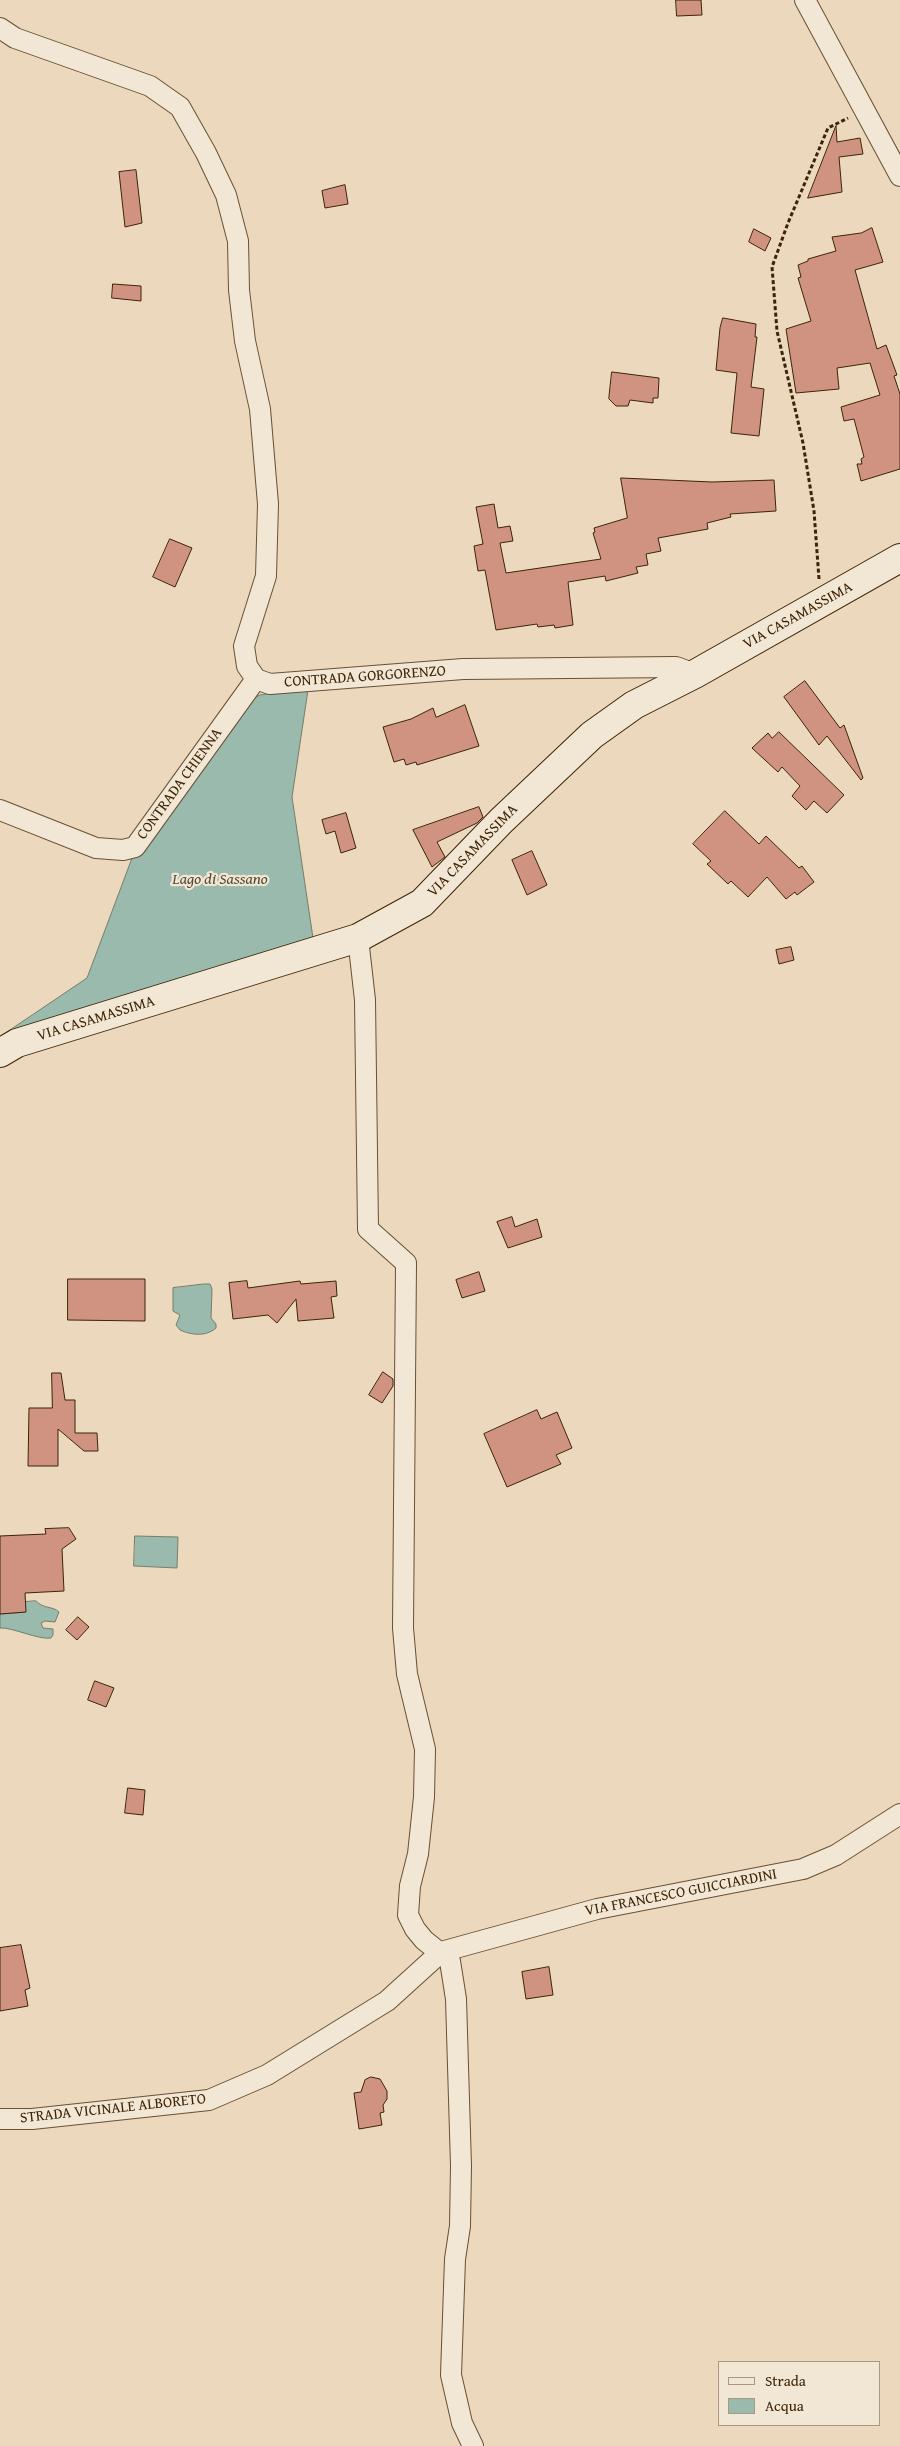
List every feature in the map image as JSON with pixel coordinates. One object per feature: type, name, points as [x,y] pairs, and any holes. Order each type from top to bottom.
[{"type":"main road","name":"VIA CASAMASSIMA","points":[[9,1048],[358,938],[422,903],[501,821],[592,735],[634,704],[695,674],[900,558]]},
{"type":"street","points":[[805,0],[900,176]]},
{"type":"street","points":[[0,28],[15,38],[150,86],[180,107],[206,153],[226,195],[238,241],[239,290],[244,333],[260,409],[268,504],[266,576],[244,646],[247,666],[256,679]]},
{"type":"street","name":"CONTRADA GORGORENZO","points":[[256,679],[270,684],[463,669],[676,666],[695,674]]},
{"type":"street","name":"CONTRADA CHIENNA","points":[[0,810],[96,848],[123,850],[135,847],[256,679]]},
{"type":"street","points":[[358,938],[365,1000],[368,1229],[406,1263],[403,1628],[407,1674],[425,1749],[424,1797],[418,1854],[410,1886],[408,1915],[415,1929],[424,1940],[447,1950],[456,1999],[461,2166],[460,2226],[455,2259],[450,2375],[462,2423],[473,2446]]},
{"type":"street","name":"VIA FRANCESCO GUICCIARDINI","points":[[447,1950],[597,1909],[803,1869],[836,1855],[900,1814]]},
{"type":"street","name":"STRADA VICINALE ALBORETO","points":[[0,2119],[32,2120],[209,2100],[267,2075],[387,2001],[447,1950]]},
{"type":"path","points":[[821,603],[814,511],[803,443],[778,330],[772,267],[828,128],[864,110]]},
{"type":"water","name":"Lago di Sassano","points":[[308,690],[292,797],[313,938],[1,1036],[87,978],[132,858],[248,701],[260,695]]},
{"type":"water","points":[[210,1284],[212,1289],[211,1318],[216,1324],[216,1328],[203,1334],[180,1330],[176,1325],[180,1315],[173,1311],[173,1288]]},
{"type":"water","points":[[135,1536],[178,1537],[177,1568],[134,1566]]},
{"type":"water","points":[[36,1601],[59,1612],[55,1622],[45,1621],[41,1623],[43,1628],[53,1629],[51,1638],[0,1628],[0,1614],[25,1612],[25,1602]]},
{"type":"building","points":[[676,0],[701,0],[702,15],[677,16]]},
{"type":"building","points":[[836,126],[837,142],[860,138],[863,154],[839,157],[842,192],[808,198]]},
{"type":"building","points":[[136,170],[142,223],[125,227],[119,172]]},
{"type":"building","points":[[345,185],[348,204],[325,208],[322,191]]},
{"type":"building","points":[[872,228],[883,262],[855,270],[877,349],[886,345],[897,375],[894,376],[900,394],[900,469],[861,481],[857,464],[862,464],[861,459],[864,457],[854,419],[844,421],[841,407],[880,395],[870,363],[837,368],[839,389],[796,393],[786,329],[811,321],[798,278],[801,277],[798,265],[808,261],[808,259],[836,251],[832,237],[861,233]]},
{"type":"building","points":[[754,229],[771,238],[765,251],[749,242]]},
{"type":"building","points":[[113,284],[141,286],[141,301],[112,298]]},
{"type":"building","points":[[723,318],[756,324],[755,337],[757,337],[751,387],[764,389],[759,436],[731,433],[737,373],[716,370],[720,328]]},
{"type":"building","points":[[612,372],[659,378],[658,398],[653,398],[653,403],[630,400],[628,406],[616,406],[609,399]]},
{"type":"building","points":[[621,478],[712,482],[774,480],[776,511],[730,514],[731,517],[707,523],[708,529],[658,538],[661,551],[646,554],[648,565],[636,567],[638,573],[606,581],[605,576],[568,582],[573,625],[555,628],[554,625],[538,627],[537,624],[496,630],[485,570],[478,571],[474,546],[483,544],[476,507],[494,504],[498,528],[510,526],[513,541],[500,543],[506,573],[601,559],[593,533],[595,532],[594,528],[627,518]]},
{"type":"building","points":[[170,539],[192,548],[175,587],[153,577]]},
{"type":"building","points":[[805,681],[840,728],[844,725],[863,778],[861,780],[827,736],[819,745],[784,697]]},
{"type":"building","points":[[465,705],[479,746],[417,765],[416,762],[406,765],[404,759],[394,762],[383,727],[411,719],[433,708],[436,717]]},
{"type":"building","points":[[779,732],[844,795],[827,813],[814,801],[806,810],[792,796],[800,786],[782,767],[778,772],[752,748],[768,733],[772,738]]},
{"type":"building","points":[[479,807],[483,817],[477,823],[437,842],[445,857],[432,867],[413,830]]},
{"type":"building","points":[[725,811],[759,844],[766,836],[799,868],[802,866],[814,882],[797,895],[795,892],[786,899],[767,877],[748,897],[731,881],[728,884],[707,864],[711,861],[693,844]]},
{"type":"building","points":[[346,813],[356,848],[341,853],[335,831],[326,834],[322,820]]},
{"type":"building","points":[[532,851],[547,885],[527,895],[512,860]]},
{"type":"building","points":[[791,947],[794,960],[779,964],[776,950]]},
{"type":"building","points":[[512,1217],[515,1227],[537,1219],[542,1237],[508,1248],[497,1222]]},
{"type":"building","points":[[479,1272],[485,1291],[462,1298],[456,1280]]},
{"type":"building","points":[[68,1279],[145,1279],[145,1321],[68,1320]]},
{"type":"building","points":[[247,1281],[248,1288],[300,1281],[301,1284],[336,1281],[337,1296],[331,1297],[334,1318],[298,1321],[296,1299],[277,1323],[268,1315],[233,1319],[229,1283]]},
{"type":"building","points":[[383,1372],[393,1379],[393,1386],[382,1403],[369,1395]]},
{"type":"building","points":[[52,1373],[61,1373],[65,1400],[75,1400],[75,1433],[97,1433],[98,1451],[84,1451],[58,1429],[58,1466],[28,1466],[29,1408],[52,1408]]},
{"type":"building","points":[[537,1410],[541,1419],[557,1412],[572,1448],[556,1455],[561,1464],[507,1487],[484,1434]]},
{"type":"building","points":[[69,1528],[76,1539],[62,1549],[64,1591],[25,1593],[26,1612],[0,1614],[0,1536],[46,1534],[45,1529]]},
{"type":"building","points":[[78,1617],[89,1627],[77,1640],[66,1630]]},
{"type":"building","points":[[95,1681],[114,1688],[106,1707],[88,1700]]},
{"type":"building","points":[[128,1788],[145,1790],[143,1815],[125,1813]]},
{"type":"building","points":[[21,1945],[30,1988],[25,1990],[28,2006],[0,2011],[0,1948]]},
{"type":"building","points":[[549,1967],[553,1995],[526,1999],[522,1972]]},
{"type":"building","points":[[371,2077],[380,2079],[387,2091],[387,2099],[383,2105],[384,2112],[380,2113],[382,2125],[359,2129],[354,2093],[361,2092],[365,2080]]}]
